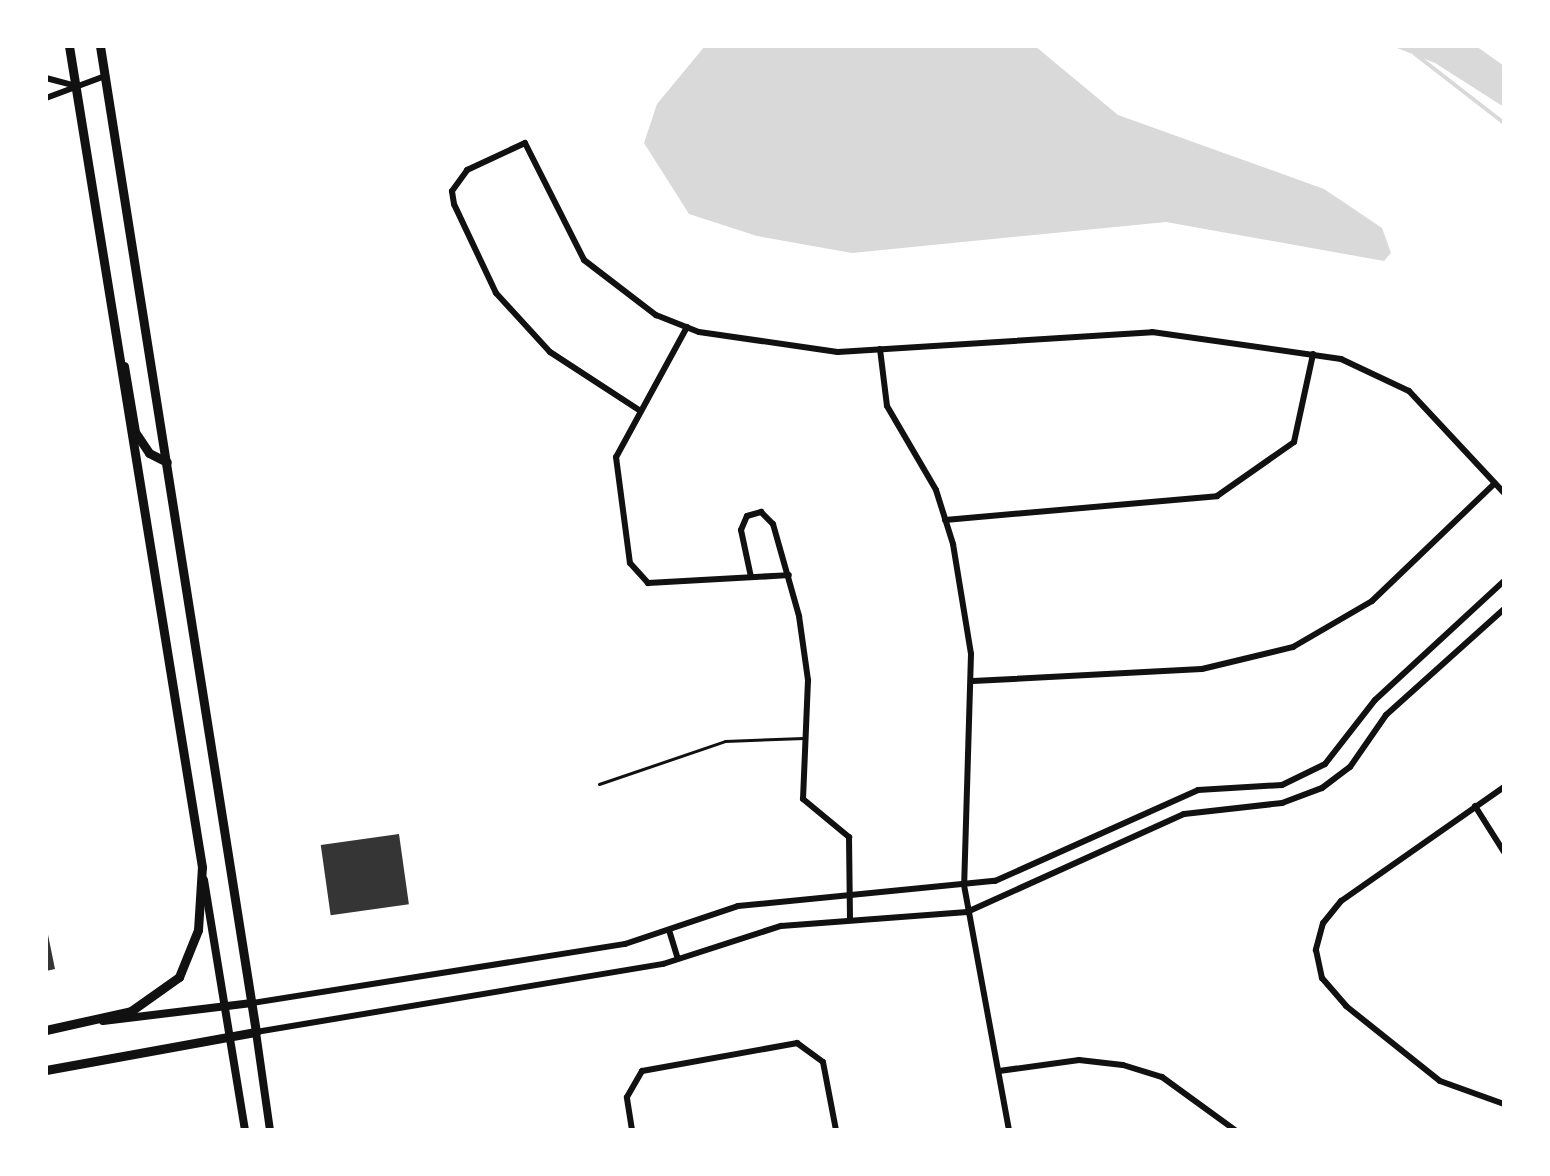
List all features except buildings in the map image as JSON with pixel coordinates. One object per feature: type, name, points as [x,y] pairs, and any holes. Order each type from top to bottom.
[{"type":"main road","points":[[69,46],[72,82],[245,1130]]},
{"type":"main road","points":[[100,46],[270,1130]]},
{"type":"main road","points":[[117,343],[135,432],[149,453],[167,462]]},
{"type":"main road","points":[[103,1021],[162,996],[179,977],[198,930],[202,867]]},
{"type":"main road","points":[[46,1030],[252,1003]]},
{"type":"main road","points":[[46,1070],[256,1032]]},
{"type":"street","points":[[46,78],[72,82],[105,76]]},
{"type":"street","points":[[46,98],[72,82]]},
{"type":"street","points":[[639,410],[588,381],[519,322],[482,268],[454,204],[458,177],[525,143],[584,260],[656,315],[687,327],[783,347],[880,349],[1152,332],[1313,354],[1375,370],[1409,391],[1504,493]]},
{"type":"street","points":[[687,327],[639,410],[615,476],[636,575],[648,583],[789,575]]},
{"type":"street","points":[[880,349],[887,406],[945,520],[973,681],[964,885],[1009,1130]]},
{"type":"street","points":[[945,520],[1217,496],[1294,442],[1313,354]]},
{"type":"street","points":[[973,681],[1202,669],[1293,647],[1372,601],[1495,483]]},
{"type":"street","points":[[751,577],[741,530],[747,516],[761,512],[773,524],[789,575],[808,680],[803,799],[843,826],[851,896],[850,920]]},
{"type":"street","points":[[252,1003],[625,944],[738,906],[995,881],[1198,790],[1282,785],[1325,764],[1375,700],[1504,581]]},
{"type":"street","points":[[256,1032],[678,959],[781,926],[967,912],[1184,814],[1282,803],[1322,788],[1350,767],[1386,715],[1504,609]]},
{"type":"street","points":[[1504,787],[1334,908],[1320,932],[1317,960],[1338,999],[1434,1076],[1504,1104]]},
{"type":"street","points":[[1475,806],[1504,852]]},
{"type":"street","points":[[669,930],[678,959]]},
{"type":"street","points":[[632,1130],[628,1091],[642,1071],[790,1043],[807,1046],[823,1062],[836,1130]]},
{"type":"street","points":[[999,1071],[1079,1060],[1123,1065],[1162,1077],[1235,1130]]},
{"type":"lane","points":[[599,784],[725,741],[807,738]]},
{"type":"shaded area","points":[[705,46],[1035,46],[1118,115],[1324,189],[1382,228],[1391,253],[1384,261],[1166,222],[852,253],[757,236],[689,214],[644,143],[657,104]]},
{"type":"shaded area","points":[[1392,46],[1476,46],[1504,66],[1504,107],[1435,63]]},
{"type":"waterway","points":[[1415,54],[1504,123]]}]
